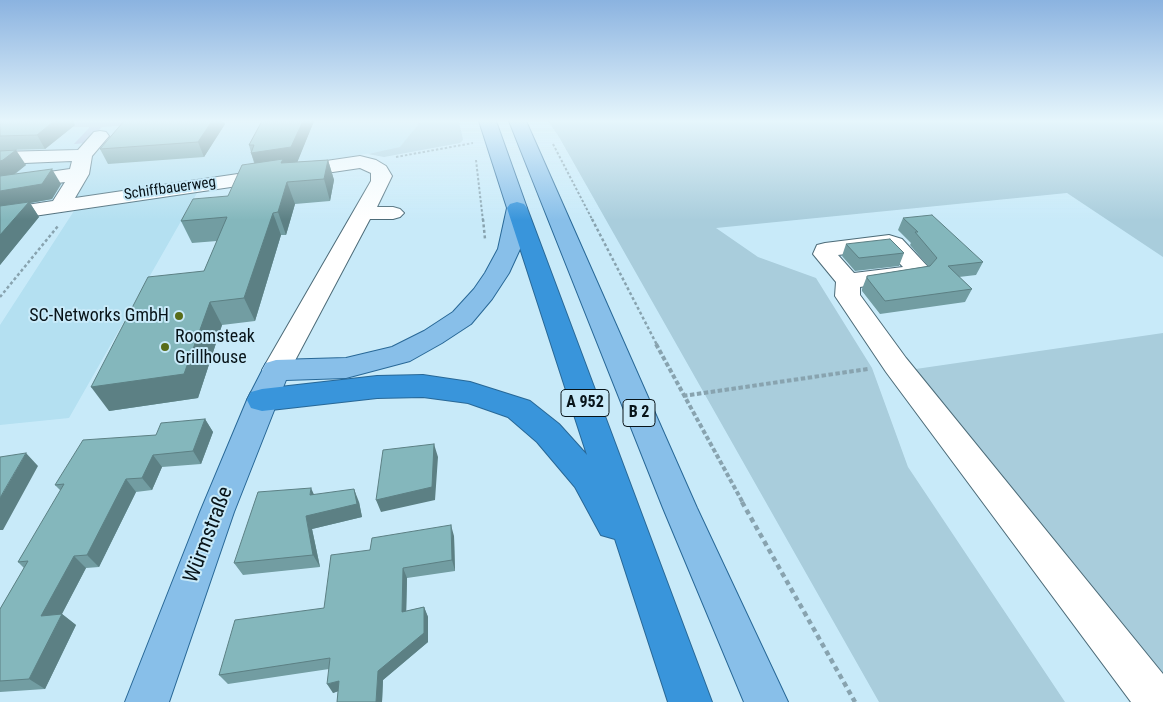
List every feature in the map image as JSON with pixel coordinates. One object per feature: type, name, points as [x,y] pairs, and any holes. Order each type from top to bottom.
[{"type":"highway","name":"A 952","points":[[517,208],[690,702]]},
{"type":"highway","points":[[269,385],[423,386],[470,392],[519,409],[548,433],[587,477],[653,598]]},
{"type":"main road","points":[[269,385],[400,354],[433,338],[462,318],[484,294],[509,249],[517,208],[498,154]]},
{"type":"main road","name":"B 2","points":[[529,154],[680,508],[766,702]]},
{"type":"main road","name":"Würmstraße","points":[[147,702],[217,512],[269,385]]},
{"type":"street","points":[[69,204],[81,165],[88,154]]},
{"type":"street","points":[[0,158],[81,165]]},
{"type":"street","name":"Schiffbauerweg","points":[[0,215],[360,162],[369,164]]},
{"type":"street","points":[[269,385],[381,181],[382,176],[379,170],[369,164]]},
{"type":"street","points":[[0,184],[81,165]]},
{"type":"street","points":[[149,212],[161,190]]},
{"type":"street","points":[[93,220],[108,198]]},
{"type":"street","points":[[362,213],[393,213]]},
{"type":"street","points":[[848,281],[847,296],[896,364],[1158,702]]},
{"type":"path","points":[[369,164],[415,154]]},
{"type":"path","points":[[475,154],[485,240]]},
{"type":"path","points":[[559,154],[683,396],[855,702]]},
{"type":"path","points":[[0,296],[69,204]]},
{"type":"path","points":[[683,396],[896,364]]},
{"type":"shaded area","points":[[0,154],[367,154],[205,179],[69,418],[0,425],[0,325],[83,197],[0,210]]},
{"type":"shaded area","points":[[369,154],[402,154],[384,157]]},
{"type":"shaded area","points":[[568,154],[1163,154],[1163,257],[1067,193],[716,228],[758,257],[816,278],[872,368],[908,467],[1065,702],[879,702]]},
{"type":"shaded area","points":[[1163,333],[1163,702],[902,371]]},
{"type":"building","points":[[0,154],[11,154],[3,160],[0,161]]},
{"type":"building","points":[[283,159],[281,163],[328,160],[324,179],[287,182],[278,212],[273,213],[244,298],[210,302],[184,374],[91,387],[148,277],[204,271],[227,217],[181,221],[193,199],[228,196],[242,165]]},
{"type":"building","points":[[52,169],[42,184],[0,191],[0,176]]},
{"type":"building","points":[[29,202],[0,235],[0,206]]},
{"type":"building","points":[[932,215],[983,262],[948,266],[972,289],[885,301],[867,276],[930,266],[937,258],[915,232],[918,232],[903,218]]},
{"type":"building","points":[[890,239],[904,253],[859,258],[846,244]]},
{"type":"building","points":[[205,419],[193,451],[153,455],[142,478],[126,479],[87,555],[74,556],[41,616],[62,614],[29,679],[0,681],[0,609],[28,561],[18,562],[64,484],[55,485],[83,440],[156,435],[161,423]]},
{"type":"building","points":[[434,444],[432,487],[376,500],[383,450]]},
{"type":"building","points":[[26,453],[5,489],[0,498],[0,457]]},
{"type":"building","points":[[311,488],[310,495],[354,489],[357,504],[306,516],[313,555],[234,563],[258,492]]},
{"type":"building","points":[[451,525],[452,560],[403,568],[402,612],[424,607],[424,633],[378,671],[376,702],[337,702],[339,681],[327,684],[330,658],[219,675],[235,620],[324,608],[331,555],[370,550],[372,538]]},
{"type":"place","name":"SC-Networks GmbH","points":[[179,316]]},
{"type":"place","name":"Roomsteak Grillhouse","points":[[165,347]]}]
